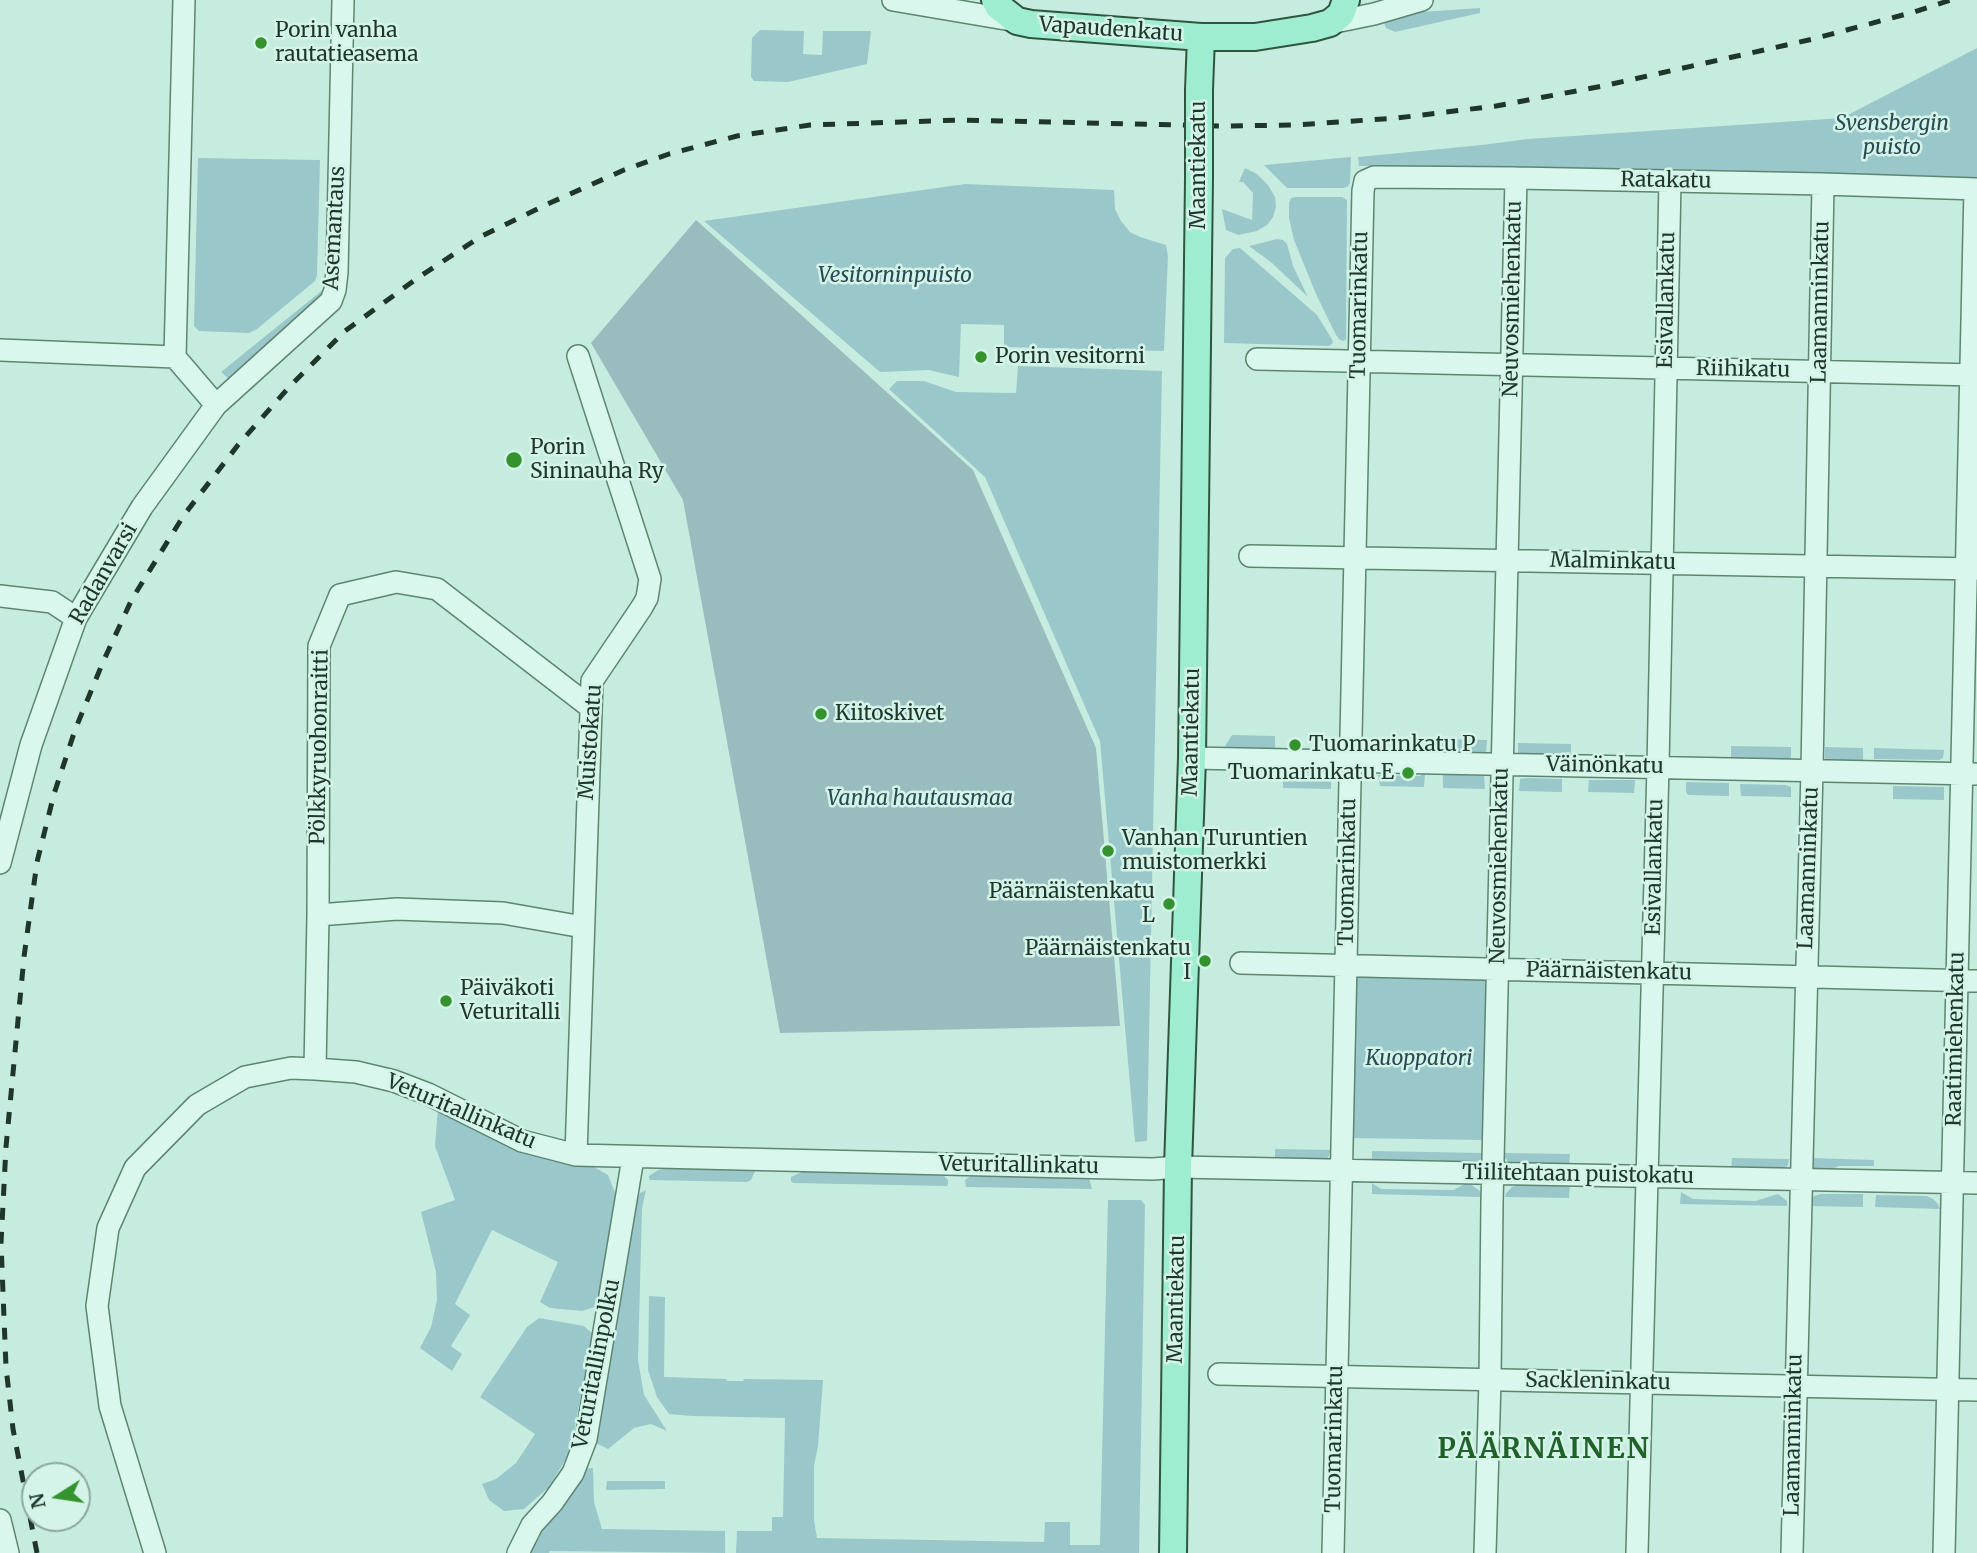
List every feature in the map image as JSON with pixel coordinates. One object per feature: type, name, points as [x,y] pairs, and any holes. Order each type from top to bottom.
[{"type":"main road","points":[[995,0],[998,6],[1017,21]]},
{"type":"main road","points":[[1330,23],[1341,14],[1346,0]]},
{"type":"main road","name":"Vapaudenkatu","points":[[1017,21],[1200,37],[1255,37],[1330,23]]},
{"type":"main road","name":"Maantiekatu","points":[[1173,1553],[1178,1167],[1192,758],[1200,37]]},
{"type":"street","points":[[184,0],[175,357],[216,405]]},
{"type":"street","name":"Asemantaus","points":[[216,405],[331,301],[335,290],[343,0]]},
{"type":"street","name":"Vapaudenkatu","points":[[893,0],[1017,21]]},
{"type":"street","points":[[1330,23],[1422,0]]},
{"type":"street","name":"Ratakatu","points":[[1363,191],[1366,181],[1374,177],[1976,189]]},
{"type":"street","name":"Neuvosmiehenkatu","points":[[1485,1553],[1516,178]]},
{"type":"street","name":"Esivallankatu","points":[[1637,1553],[1670,181]]},
{"type":"street","name":"Laamanninkatu","points":[[1792,1553],[1812,770],[1823,184]]},
{"type":"street","name":"Raatimiehenkatu","points":[[1944,1553],[1952,1182],[1967,981],[1976,189]]},
{"type":"street","name":"Tuomarinkatu","points":[[1333,1553],[1363,191]]},
{"type":"street","points":[[0,350],[175,357]]},
{"type":"street","name":"Muistokatu","points":[[576,1155],[592,681],[642,607],[649,579],[578,356]]},
{"type":"street","name":"Riihikatu","points":[[1257,359],[1974,375]]},
{"type":"street","name":"Radanvarsi","points":[[0,863],[31,745],[76,618],[142,507],[216,405]]},
{"type":"street","name":"Malminkatu","points":[[1250,556],[1972,569]]},
{"type":"street","name":"Pölkkyruohonraitti","points":[[315,1069],[319,646],[340,595],[396,582],[437,589],[590,707]]},
{"type":"street","points":[[0,596],[52,602],[76,618]]},
{"type":"street","name":"Väinönkatu","points":[[1192,758],[1970,774]]},
{"type":"street","points":[[318,915],[397,909],[503,913],[583,927]]},
{"type":"street","name":"Päärnäistenkatu","points":[[1241,963],[1967,981]]},
{"type":"street","name":"Veturitallinkatu","points":[[155,1553],[110,1406],[97,1306],[108,1228],[135,1168],[197,1105],[245,1077],[291,1069],[356,1072],[394,1081],[428,1094],[522,1141],[576,1155],[1140,1169],[1178,1167]]},
{"type":"street","name":"Veturitallinpolku","points":[[518,1553],[532,1525],[573,1473],[586,1439],[634,1158]]},
{"type":"street","name":"Tiilitehtaan puistokatu","points":[[1178,1167],[1977,1183]]},
{"type":"street","name":"Sackleninkatu","points":[[1219,1374],[1977,1390]]},
{"type":"street","points":[[0,1520],[8,1553]]},
{"type":"green space","points":[[1480,8],[1480,13],[1395,32],[1386,28],[1383,19],[1422,12]]},
{"type":"green space","points":[[760,30],[804,31],[803,54],[822,55],[823,31],[871,31],[867,64],[788,82],[754,81],[751,77],[752,38]]},
{"type":"green space","name":"Svensbergin puisto","points":[[1977,48],[1977,178],[1671,169],[1359,166],[1358,157],[1528,139],[1842,118]]},
{"type":"green space","points":[[1351,157],[1350,183],[1343,188],[1287,188],[1264,165]]},
{"type":"green space","points":[[198,158],[320,160],[315,281],[249,333],[199,331],[194,326]]},
{"type":"green space","points":[[1245,168],[1257,174],[1268,185],[1275,197],[1276,207],[1267,225],[1257,231],[1238,235],[1226,230],[1222,209],[1252,220],[1253,193],[1243,182],[1239,182]]},
{"type":"green space","name":"Vesitorninpuisto","points":[[965,184],[1114,190],[1115,209],[1130,232],[1166,245],[1168,256],[1164,351],[1004,347],[1004,325],[961,324],[959,377],[929,370],[880,372],[704,221]]},
{"type":"green space","points":[[1342,197],[1347,200],[1344,341],[1336,335],[1294,240],[1289,203],[1291,198]]},
{"type":"green space","name":"Vanha hautausmaa","points":[[696,220],[973,470],[1096,748],[1120,1026],[780,1033],[683,500],[591,343]]},
{"type":"green space","points":[[1277,239],[1287,244],[1293,266],[1308,297],[1272,263],[1249,246]]},
{"type":"green space","points":[[1240,248],[1317,315],[1333,341],[1332,344],[1224,343],[1225,258],[1233,249]]},
{"type":"green space","points":[[325,288],[322,296],[231,381],[221,372]]},
{"type":"green space","points":[[1018,366],[1162,371],[1147,1141],[1135,1142],[1100,741],[985,477],[889,389],[897,381],[924,381],[956,392],[1016,393]]},
{"type":"green space","points":[[1232,735],[1275,736],[1275,749],[1234,749],[1225,746]]},
{"type":"green space","points":[[1430,739],[1487,740],[1486,752],[1430,753]]},
{"type":"green space","points":[[1518,743],[1571,744],[1571,757],[1523,756],[1518,754]]},
{"type":"green space","points":[[1731,746],[1791,747],[1791,760],[1731,759]]},
{"type":"green space","points":[[1825,747],[1863,748],[1863,762],[1825,760]]},
{"type":"green space","points":[[1874,748],[1944,750],[1943,758],[1939,760],[1874,759]]},
{"type":"green space","points":[[1425,774],[1424,787],[1380,786],[1378,775],[1420,776]]},
{"type":"green space","points":[[1443,774],[1484,776],[1485,789],[1443,788]]},
{"type":"green space","points":[[1283,775],[1331,776],[1331,789],[1283,788]]},
{"type":"green space","points":[[1520,779],[1562,779],[1562,792],[1519,791]]},
{"type":"green space","points":[[1589,780],[1635,780],[1634,793],[1588,792]]},
{"type":"green space","points":[[1686,782],[1729,783],[1729,796],[1688,795]]},
{"type":"green space","points":[[1740,784],[1785,785],[1791,787],[1791,797],[1741,796]]},
{"type":"green space","points":[[1893,786],[1944,787],[1944,800],[1893,799]]},
{"type":"green space","name":"Kuoppatori","points":[[1354,976],[1487,980],[1484,1140],[1351,1138]]},
{"type":"green space","points":[[438,1107],[585,1162],[608,1175],[617,1198],[598,1306],[582,1311],[550,1308],[540,1302],[558,1262],[492,1230],[455,1304],[470,1315],[451,1346],[462,1354],[452,1371],[420,1348],[431,1327],[437,1300],[436,1272],[421,1212],[455,1200],[435,1146]]},
{"type":"green space","points":[[1275,1149],[1331,1150],[1327,1160],[1275,1162]]},
{"type":"green space","points":[[1372,1151],[1482,1153],[1482,1158],[1475,1165],[1372,1164]]},
{"type":"green space","points":[[1504,1153],[1570,1154],[1569,1168],[1510,1164]]},
{"type":"green space","points":[[1732,1158],[1789,1159],[1783,1170],[1731,1171]]},
{"type":"green space","points":[[1810,1158],[1874,1160],[1874,1166],[1839,1166],[1819,1172],[1813,1169]]},
{"type":"green space","points":[[673,1167],[755,1171],[747,1182],[650,1180],[649,1176],[658,1170]]},
{"type":"green space","points":[[804,1171],[943,1175],[948,1184],[791,1181],[791,1177]]},
{"type":"green space","points":[[972,1175],[1085,1176],[1089,1178],[1092,1189],[966,1187],[965,1180]]},
{"type":"green space","points":[[1372,1183],[1381,1189],[1453,1190],[1470,1184],[1480,1191],[1481,1197],[1372,1194]]},
{"type":"green space","points":[[1570,1186],[1569,1198],[1505,1197],[1512,1187]]},
{"type":"green space","points":[[646,1190],[642,1208],[638,1360],[644,1395],[667,1431],[651,1424],[634,1428],[608,1449],[592,1441],[635,1205],[640,1193]]},
{"type":"green space","points":[[1681,1192],[1693,1199],[1755,1201],[1778,1194],[1787,1201],[1787,1206],[1680,1204]]},
{"type":"green space","points":[[1863,1194],[1863,1207],[1809,1206],[1814,1196]]},
{"type":"green space","points":[[1876,1195],[1927,1196],[1938,1204],[1940,1209],[1875,1207]]},
{"type":"green space","points":[[1108,1200],[1141,1200],[1145,1205],[1139,1553],[736,1553],[737,1531],[772,1531],[772,1517],[783,1517],[785,1418],[669,1414],[657,1397],[648,1370],[649,1296],[665,1297],[664,1377],[727,1381],[823,1380],[814,1466],[814,1520],[817,1538],[1044,1542],[1045,1522],[1070,1522],[1070,1545],[1100,1545]]},
{"type":"green space","points":[[539,1318],[584,1326],[593,1334],[570,1452],[549,1487],[524,1509],[504,1511],[489,1500],[482,1484],[496,1479],[516,1463],[535,1434],[480,1397],[527,1327]]},
{"type":"green space","points":[[593,1468],[594,1502],[602,1529],[725,1531],[725,1553],[530,1553],[583,1469]]},
{"type":"green space","points":[[607,1481],[665,1481],[665,1489],[606,1490]]},
{"type":"railway","points":[[37,1553],[13,1429],[6,1367],[1,1243],[6,1147],[24,957],[37,862],[54,794],[75,730],[132,599],[184,515],[238,445],[291,385],[345,331],[480,237],[624,170],[669,154],[737,136],[810,125],[961,120],[1222,126],[1296,125],[1397,118],[1496,106],[1603,86],[1813,39],[1951,0]]},
{"type":"place","name":"Porin vanha rautatieasema","points":[[261,43]]},
{"type":"place","name":"Porin vesitorni","points":[[981,357]]},
{"type":"place","name":"Porin Sininauha Ry","points":[[514,460]]},
{"type":"place","name":"Kiitoskivet","points":[[821,714]]},
{"type":"place","name":"Tuomarinkatu P","points":[[1295,745]]},
{"type":"place","name":"Tuomarinkatu E","points":[[1408,773]]},
{"type":"place","name":"Vanhan Turuntien muistomerkki","points":[[1108,851]]},
{"type":"place","name":"Päärnäistenkatu L","points":[[1169,904]]},
{"type":"place","name":"Päärnäistenkatu I","points":[[1205,961]]},
{"type":"place","name":"Päiväkoti Veturitalli","points":[[446,1001]]},
{"type":"district","name":"PÄÄRNÄINEN","points":[[1544,1450]]}]
